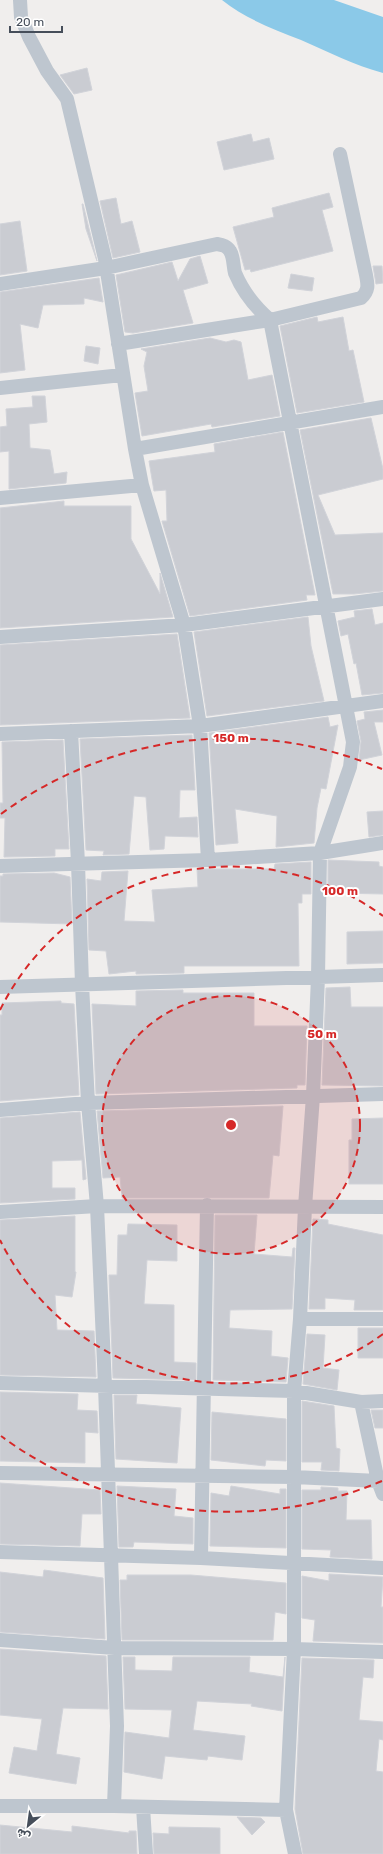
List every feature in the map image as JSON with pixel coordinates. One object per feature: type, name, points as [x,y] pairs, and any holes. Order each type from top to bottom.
[{"type":"street","points":[[20,0],[21,17],[29,37],[47,70],[67,99],[106,268],[122,375],[142,485],[184,625],[200,726],[208,860]]},
{"type":"street","points":[[118,344],[270,320],[361,298],[366,293],[368,286],[340,154]]},
{"type":"street","points":[[0,284],[106,268],[217,244],[225,245],[231,252],[234,271],[240,283],[249,298],[270,320],[353,742],[352,759],[320,854],[318,977],[313,1096],[305,1207],[300,1319],[294,1391],[294,1649],[286,1810],[295,1854]]},
{"type":"street","points":[[0,388],[122,375]]},
{"type":"street","points":[[135,449],[383,407]]},
{"type":"street","points":[[0,498],[142,485]]},
{"type":"street","points":[[0,637],[184,625],[383,599]]},
{"type":"street","points":[[0,734],[200,726],[383,701]]},
{"type":"street","points":[[71,731],[88,1103],[97,1206],[105,1386],[117,1726],[114,1806]]},
{"type":"street","points":[[0,866],[208,860],[320,854],[383,843]]},
{"type":"street","points":[[0,987],[383,976]]},
{"type":"street","points":[[0,1110],[88,1103],[383,1094]]},
{"type":"street","points":[[201,1558],[207,1205]]},
{"type":"street","points":[[0,1212],[97,1206],[207,1205],[383,1207]]},
{"type":"street","points":[[300,1319],[383,1319]]},
{"type":"street","points":[[0,1383],[294,1391],[361,1402],[383,1401]]},
{"type":"street","points":[[0,1473],[202,1477],[294,1477],[381,1488],[361,1402]]},
{"type":"street","points":[[0,1552],[110,1557],[201,1558],[383,1568]]},
{"type":"street","points":[[0,1640],[115,1648],[294,1649],[383,1652]]},
{"type":"street","points":[[0,1806],[114,1806],[286,1810]]},
{"type":"street","points":[[143,1807],[146,1854]]},
{"type":"water","points":[[222,0],[334,0],[383,17],[383,73],[351,62],[260,23],[240,13]]},
{"type":"building","points":[[87,68],[92,90],[74,94],[60,75]]},
{"type":"building","points":[[251,134],[253,142],[269,138],[274,159],[224,170],[217,142]]},
{"type":"building","points":[[329,193],[333,207],[322,210],[333,251],[251,272],[250,269],[245,270],[233,227],[274,217],[272,208]]},
{"type":"building","points":[[116,198],[121,224],[132,221],[140,252],[113,258],[100,201]]},
{"type":"building","points":[[83,204],[97,261],[86,229]]},
{"type":"building","points":[[20,221],[27,271],[0,275],[0,224]]},
{"type":"building","points":[[200,256],[208,283],[183,290],[193,323],[133,333],[125,332],[116,275],[172,262],[178,281],[190,259]]},
{"type":"building","points":[[373,266],[382,266],[383,283],[376,284]]},
{"type":"building","points":[[291,274],[314,278],[312,291],[288,288]]},
{"type":"building","points":[[99,278],[103,302],[84,298],[84,304],[43,305],[38,328],[20,324],[25,370],[0,373],[0,292]]},
{"type":"building","points":[[317,317],[318,322],[343,317],[349,351],[353,350],[364,402],[297,413],[280,326]]},
{"type":"building","points":[[210,338],[226,342],[234,340],[241,342],[248,380],[272,375],[280,416],[212,427],[211,424],[142,436],[135,393],[148,391],[144,366],[147,352],[141,349]]},
{"type":"building","points":[[86,346],[100,348],[98,364],[84,361]]},
{"type":"building","points":[[32,396],[45,396],[47,422],[29,424],[30,448],[50,450],[54,474],[67,472],[66,483],[9,489],[9,451],[0,452],[0,427],[7,426],[6,409],[33,407]]},
{"type":"building","points":[[371,418],[383,469],[383,479],[318,495],[335,535],[383,533],[383,591],[354,594],[333,594],[300,430]]},
{"type":"building","points":[[283,432],[315,595],[306,595],[307,600],[190,616],[162,521],[167,521],[166,490],[154,491],[149,461],[215,452],[214,444]]},
{"type":"building","points":[[64,501],[64,506],[131,506],[131,539],[160,594],[160,573],[173,617],[0,628],[0,508]]},
{"type":"building","points":[[372,609],[375,625],[383,623],[383,693],[362,695],[356,663],[354,664],[348,634],[341,636],[338,621],[355,617],[354,611]]},
{"type":"building","points":[[308,617],[311,646],[324,701],[207,716],[194,632]]},
{"type":"building","points":[[177,634],[190,718],[0,725],[0,645]]},
{"type":"building","points":[[383,710],[383,722],[374,722],[382,755],[359,760],[361,741],[357,721],[365,719],[364,712]]},
{"type":"building","points":[[328,717],[330,727],[338,725],[326,789],[321,788],[317,808],[314,843],[276,847],[277,816],[235,809],[238,843],[216,845],[209,733]]},
{"type":"building","points":[[192,735],[195,790],[180,790],[179,818],[197,817],[198,837],[165,836],[164,849],[150,850],[146,797],[134,796],[129,854],[103,855],[104,851],[86,850],[80,739]]},
{"type":"building","points":[[63,740],[69,849],[55,849],[55,856],[4,857],[5,818],[0,818],[0,803],[3,803],[2,742]]},
{"type":"building","points":[[383,811],[383,835],[369,837],[367,812]]},
{"type":"building","points":[[328,860],[379,862],[379,866],[383,867],[383,894],[336,893],[336,895],[328,895]]},
{"type":"building","points":[[311,862],[311,894],[302,894],[302,903],[298,903],[299,966],[184,966],[184,973],[136,974],[136,971],[109,974],[106,951],[89,950],[87,879],[101,881],[102,872],[128,871],[124,921],[155,922],[152,890],[198,887],[197,869],[274,869],[275,864]]},
{"type":"building","points":[[54,873],[70,877],[72,924],[0,922],[0,876],[3,876],[3,874]]},
{"type":"building","points":[[383,931],[383,963],[347,964],[347,932]]},
{"type":"building","points":[[350,987],[351,1007],[383,1007],[383,1086],[322,1085],[326,988]]},
{"type":"building","points":[[183,990],[183,993],[254,993],[254,1026],[307,1026],[305,1085],[297,1085],[297,1088],[96,1094],[92,1004],[136,1006],[136,991]]},
{"type":"building","points":[[61,1001],[61,1003],[74,1004],[79,1095],[0,1101],[0,1015],[2,1015],[2,1003]]},
{"type":"building","points":[[283,1106],[279,1156],[273,1155],[269,1198],[122,1198],[120,1177],[103,1178],[97,1111]]},
{"type":"building","points":[[80,1112],[86,1179],[83,1180],[82,1160],[52,1161],[52,1188],[75,1188],[75,1199],[0,1203],[0,1118]]},
{"type":"building","points":[[383,1118],[383,1184],[349,1184],[349,1140],[352,1140],[352,1119]]},
{"type":"building","points":[[215,1215],[257,1215],[254,1254],[292,1257],[293,1248],[295,1248],[292,1309],[230,1310],[229,1328],[272,1331],[271,1356],[288,1358],[286,1382],[213,1380]]},
{"type":"building","points":[[75,1216],[76,1272],[72,1297],[55,1295],[57,1330],[94,1331],[96,1377],[0,1375],[0,1220]]},
{"type":"building","points":[[313,1219],[328,1220],[328,1224],[383,1235],[383,1310],[354,1310],[355,1300],[325,1298],[325,1309],[309,1309]]},
{"type":"building","points":[[128,1224],[177,1225],[177,1261],[147,1260],[144,1304],[174,1305],[174,1362],[196,1363],[196,1380],[113,1378],[109,1275],[117,1275],[118,1235],[127,1235]]},
{"type":"building","points":[[358,1328],[383,1328],[383,1358],[358,1358]]},
{"type":"building","points":[[307,1334],[325,1335],[323,1368],[339,1370],[337,1390],[303,1384]]},
{"type":"building","points":[[0,1392],[78,1394],[77,1410],[97,1411],[98,1433],[85,1432],[85,1463],[0,1461]]},
{"type":"building","points":[[114,1395],[137,1395],[136,1404],[181,1408],[177,1463],[116,1459]]},
{"type":"building","points":[[302,1401],[334,1406],[336,1448],[340,1449],[339,1471],[321,1470],[322,1462],[302,1462]]},
{"type":"building","points":[[371,1410],[383,1410],[383,1428],[375,1428]]},
{"type":"building","points":[[212,1412],[286,1419],[286,1461],[266,1460],[265,1466],[211,1460]]},
{"type":"building","points":[[0,1483],[100,1490],[101,1514],[82,1514],[80,1546],[0,1544]]},
{"type":"building","points":[[117,1486],[176,1489],[174,1516],[193,1518],[193,1544],[134,1542],[133,1547],[119,1547]]},
{"type":"building","points":[[231,1486],[280,1494],[280,1489],[286,1489],[286,1548],[210,1546],[211,1493],[229,1496]]},
{"type":"building","points":[[321,1487],[338,1488],[338,1491],[347,1491],[346,1520],[371,1520],[372,1559],[330,1557],[331,1550],[302,1549],[302,1490],[321,1490]]},
{"type":"building","points":[[44,1570],[103,1578],[105,1639],[0,1632],[0,1572],[43,1577]]},
{"type":"building","points":[[329,1574],[383,1577],[381,1607],[383,1607],[383,1643],[313,1641],[315,1620],[302,1618],[302,1576],[329,1581]]},
{"type":"building","points":[[127,1575],[191,1575],[286,1583],[286,1614],[275,1612],[273,1640],[122,1640],[120,1580],[127,1580]]},
{"type":"building","points":[[0,1649],[106,1656],[108,1709],[63,1708],[56,1754],[80,1758],[76,1784],[9,1773],[14,1747],[37,1751],[42,1719],[0,1715]]},
{"type":"building","points":[[123,1657],[135,1657],[135,1670],[172,1671],[173,1657],[250,1657],[249,1672],[283,1677],[285,1657],[282,1711],[251,1706],[252,1704],[197,1701],[193,1730],[245,1736],[242,1760],[208,1756],[207,1760],[165,1756],[162,1779],[124,1772],[125,1732],[169,1738],[172,1710],[125,1709]]},
{"type":"building","points":[[302,1658],[374,1660],[373,1678],[363,1677],[359,1720],[383,1722],[383,1740],[379,1739],[376,1771],[383,1772],[383,1854],[303,1854],[295,1809]]},
{"type":"building","points":[[237,1817],[261,1818],[265,1822],[252,1835]]},
{"type":"building","points":[[0,1825],[72,1832],[72,1826],[129,1833],[129,1831],[136,1831],[137,1854],[0,1854]]},
{"type":"building","points":[[169,1827],[220,1828],[220,1854],[154,1854],[153,1833],[169,1834]]}]
